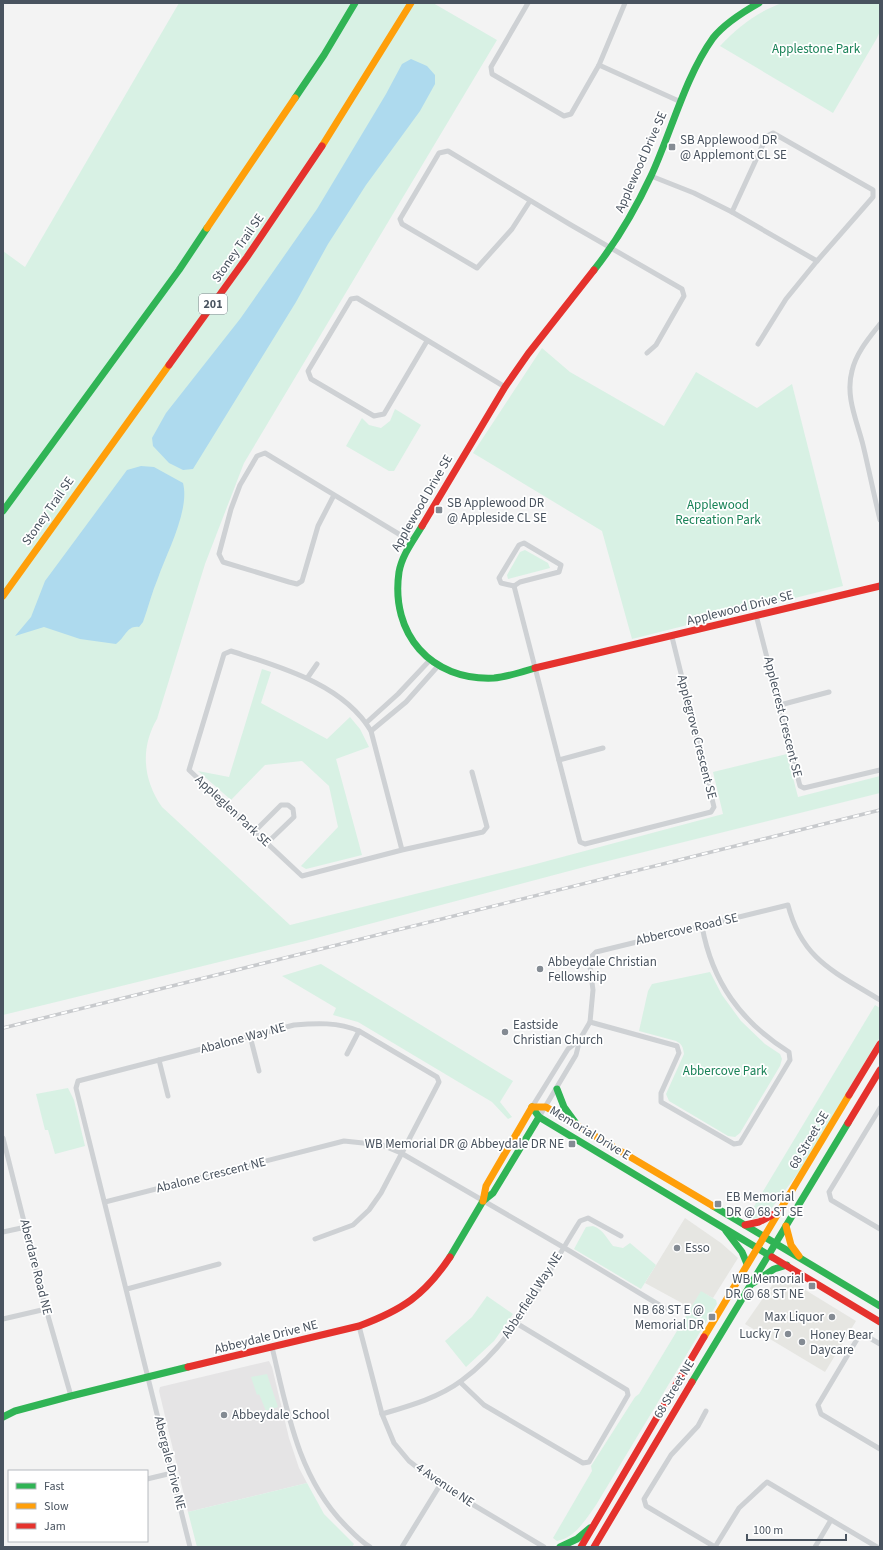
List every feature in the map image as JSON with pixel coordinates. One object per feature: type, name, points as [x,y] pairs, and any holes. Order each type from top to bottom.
[{"type":"main road","points":[[3,511],[183,264],[315,68],[355,3]]},
{"type":"main road","name":"Stoney Trail SE","points":[[3,596],[51,526],[282,207],[411,3]]},
{"type":"main road","name":"Applewood Drive SE","points":[[759,3],[739,14],[714,37],[700,60],[651,176],[631,216],[611,248],[528,354],[505,387],[403,557],[399,576],[401,611],[408,630],[418,647],[438,666],[456,674],[476,678],[495,678],[672,637],[880,586]]},
{"type":"main road","name":"68 Street SE","points":[[757,1248],[880,1044]]},
{"type":"main road","name":"68 Street SE","points":[[775,1244],[880,1070]]},
{"type":"main road","points":[[557,1089],[560,1100],[567,1113],[579,1126]]},
{"type":"main road","name":"Memorial Drive E","points":[[532,1107],[546,1107],[880,1306]]},
{"type":"main road","name":"Memorial Drive E","points":[[532,1107],[539,1117],[880,1322]]},
{"type":"main road","name":"Abbeydale Drive NE","points":[[3,1417],[15,1411],[71,1396],[149,1379],[359,1326],[388,1315],[405,1306],[424,1290],[440,1272],[483,1201],[486,1186],[532,1107]]},
{"type":"main road","name":"Abbeydale Drive NE","points":[[483,1201],[493,1193],[539,1117]]},
{"type":"main road","points":[[745,1225],[759,1222],[780,1211]]},
{"type":"main road","points":[[786,1226],[791,1245],[803,1260]]},
{"type":"main road","points":[[724,1228],[742,1252],[747,1264]]},
{"type":"main road","name":"68 Street NE","points":[[594,1547],[775,1244]]},
{"type":"main road","name":"68 Street NE","points":[[581,1547],[757,1248]]},
{"type":"main road","points":[[748,1287],[769,1271],[787,1265]]},
{"type":"main road","points":[[560,1547],[576,1539],[595,1524]]},
{"type":"street","points":[[528,3],[491,66],[492,74],[564,116],[571,114],[600,65],[625,3]]},
{"type":"street","points":[[600,65],[681,102]]},
{"type":"street","points":[[732,212],[767,136],[773,134],[873,190],[873,197],[786,299],[758,344]]},
{"type":"street","points":[[530,201],[512,229],[477,268],[402,224],[400,219],[438,153],[448,150],[530,201],[682,289],[684,296],[656,345],[647,353]]},
{"type":"street","points":[[651,176],[694,193],[732,212],[817,261]]},
{"type":"street","points":[[427,341],[384,414],[374,416],[311,378],[308,372],[351,299],[354,298],[427,341],[505,387]]},
{"type":"street","points":[[880,324],[865,343],[852,370],[850,390],[853,415],[862,444],[880,520]]},
{"type":"street","points":[[334,495],[318,526],[302,581],[297,584],[223,562],[219,554],[231,509],[240,485],[257,456],[265,453],[412,542]]},
{"type":"street","points":[[873,491],[880,490]]},
{"type":"street","points":[[524,543],[561,565],[559,572],[520,582],[514,586],[502,583],[499,578],[519,545],[524,543]]},
{"type":"street","name":"Applegrove Crescent SE","points":[[514,586],[580,842],[585,844],[711,812],[714,807],[672,637]]},
{"type":"street","name":"Applecrest Crescent SE","points":[[756,616],[800,786],[804,788],[880,770]]},
{"type":"street","name":"Appleglen Park SE","points":[[231,651],[308,677],[342,701],[366,723],[371,732],[402,850],[302,876],[189,770],[224,654],[231,651]]},
{"type":"street","points":[[366,723],[398,694],[430,660]]},
{"type":"street","points":[[308,677],[317,664]]},
{"type":"street","points":[[371,732],[406,702],[438,666]]},
{"type":"street","points":[[780,705],[828,692]]},
{"type":"street","points":[[398,694],[406,702]]},
{"type":"street","points":[[559,760],[603,748]]},
{"type":"street","points":[[402,850],[483,832],[487,827],[472,772]]},
{"type":"street","points":[[255,831],[281,804],[288,805],[293,810],[294,817],[268,843]]},
{"type":"street","name":"Abbercove Road SE","points":[[590,1022],[593,990],[589,959],[596,952],[788,905],[794,926],[802,942],[812,953],[826,967],[880,1000]]},
{"type":"street","points":[[539,1117],[576,1055],[580,1039],[590,1022],[677,1046],[679,1053],[661,1092],[661,1102],[734,1144],[740,1143],[790,1060],[789,1052],[767,1038],[743,1015],[725,989],[706,948],[702,926]]},
{"type":"street","name":"Abalone Way NE","points":[[105,1202],[76,1088],[78,1081],[294,1025],[323,1023],[349,1027],[359,1031],[437,1077],[439,1082],[381,1193],[369,1210],[353,1225],[315,1239]]},
{"type":"street","points":[[347,1054],[359,1031]]},
{"type":"street","points":[[250,1036],[259,1071]]},
{"type":"street","points":[[532,1107],[568,1049],[580,1039]]},
{"type":"street","points":[[159,1060],[168,1096]]},
{"type":"street","points":[[880,1108],[829,1192],[831,1200],[880,1229]]},
{"type":"street","name":"Aberdare Road NE","points":[[3,1138],[46,1309],[71,1396]]},
{"type":"street","name":"Abalone Crescent NE","points":[[105,1202],[344,1141],[382,1145],[401,1153],[483,1201]]},
{"type":"street","name":"Abberfield Way NE","points":[[382,1414],[424,1401],[460,1382],[488,1358],[516,1323],[563,1247],[483,1201]]},
{"type":"street","points":[[105,1202],[149,1379]]},
{"type":"street","points":[[621,1236],[588,1218],[580,1221],[563,1247],[670,1312]]},
{"type":"street","points":[[3,1232],[26,1227]]},
{"type":"street","points":[[127,1289],[219,1264]]},
{"type":"street","points":[[3,1319],[46,1309]]},
{"type":"street","points":[[460,1382],[484,1405],[583,1463],[589,1462],[628,1395],[626,1390],[516,1323]]},
{"type":"street","name":"4 Avenue NE","points":[[359,1326],[382,1414],[394,1442],[409,1461],[440,1485],[544,1547]]},
{"type":"street","points":[[880,1344],[863,1334],[859,1336],[818,1405],[821,1414],[880,1449]]},
{"type":"street","points":[[272,1347],[296,1443],[306,1468],[321,1496],[334,1515],[361,1542],[370,1547]]},
{"type":"street","name":"Abergale Drive NE","points":[[149,1379],[190,1547]]},
{"type":"street","points":[[706,1411],[698,1426],[671,1455],[644,1499],[646,1506],[715,1547],[739,1508],[767,1482],[877,1547]]},
{"type":"street","points":[[148,1479],[172,1473]]},
{"type":"street","points":[[402,1547],[440,1485]]},
{"type":"street","points":[[815,1547],[831,1520]]},
{"type":"shaded area","points":[[685,1218],[721,1243],[738,1258],[713,1298],[701,1292],[691,1308],[645,1283]]},
{"type":"shaded area","points":[[781,1280],[794,1283],[856,1321],[825,1372],[745,1324],[773,1284]]},
{"type":"shaded area","name":"Abbeydale School","points":[[269,1361],[272,1367],[289,1438],[299,1468],[307,1483],[188,1512],[159,1391],[160,1387]]},
{"type":"green space","points":[[179,3],[433,3],[497,40],[244,463],[205,564],[157,719],[148,741],[146,764],[148,775],[151,786],[162,807],[290,925],[536,864],[723,814],[713,772],[787,754],[798,797],[880,776],[880,793],[588,866],[305,941],[3,1015],[3,251],[25,267]]},
{"type":"green space","name":"Applestone Park","points":[[782,3],[880,3],[880,31],[833,113],[720,46],[748,21],[764,11]]},
{"type":"green space","name":"Applewood Recreation Park","points":[[542,348],[570,372],[664,426],[696,372],[757,408],[792,384],[843,586],[632,639],[602,531],[473,453]]},
{"type":"green space","points":[[395,409],[421,425],[394,471],[389,471],[346,446],[362,418],[369,425],[381,428],[390,421]]},
{"type":"green space","points":[[525,550],[548,563],[550,568],[508,579],[507,575],[520,552]]},
{"type":"green space","points":[[262,669],[271,672],[261,703],[327,739],[350,717],[360,729],[369,747],[336,759],[362,855],[306,869],[301,866],[338,827],[329,786],[302,761],[265,765],[231,800],[198,771],[229,777]]},
{"type":"green space","points":[[321,964],[513,1081],[500,1102],[512,1117],[508,1119],[492,1102],[358,1022],[333,1015],[336,1008],[282,976]]},
{"type":"green space","name":"Abbercove Park","points":[[710,972],[722,995],[741,1021],[765,1044],[780,1054],[782,1059],[780,1066],[740,1133],[735,1137],[728,1136],[669,1101],[666,1094],[684,1054],[683,1048],[680,1043],[676,1041],[639,1031],[648,991],[652,984]]},
{"type":"green space","points":[[875,1005],[880,1008],[880,1037],[799,1172],[771,1209],[760,1217],[753,1219],[747,1218]]},
{"type":"green space","points":[[68,1088],[74,1100],[85,1146],[55,1154],[48,1130],[45,1130],[36,1094]]},
{"type":"green space","points":[[593,1226],[602,1232],[613,1246],[623,1248],[630,1243],[656,1265],[641,1289],[574,1249],[586,1227]]},
{"type":"green space","points":[[701,1291],[716,1300],[717,1304],[596,1505],[575,1532],[557,1541],[553,1538],[592,1471],[591,1466],[635,1397],[639,1394]]},
{"type":"green space","points":[[487,1296],[513,1314],[494,1341],[466,1367],[445,1341],[472,1317]]},
{"type":"green space","points":[[267,1374],[278,1407],[266,1411],[259,1394],[257,1395],[251,1377]]},
{"type":"green space","points":[[307,1483],[324,1514],[354,1544],[352,1547],[197,1547],[188,1512]]},
{"type":"water","points":[[411,59],[427,66],[435,75],[435,84],[420,111],[366,185],[328,244],[296,302],[193,469],[183,470],[169,463],[153,446],[152,438],[166,413],[240,319],[317,209],[386,94],[402,64]]},
{"type":"water","points":[[141,466],[154,467],[183,483],[184,494],[181,518],[143,622],[139,627],[129,630],[116,644],[80,639],[44,627],[15,636],[31,617],[45,581],[127,470]]},
{"type":"railway","points":[[3,1028],[880,810]]},
{"type":"traffic: fast","points":[[295,98],[324,55],[355,3]]},
{"type":"traffic: fast","points":[[594,270],[618,236],[645,189],[686,87],[703,53],[713,38],[723,27],[759,3]]},
{"type":"traffic: fast","points":[[3,511],[179,270],[207,228]]},
{"type":"traffic: fast","points":[[422,526],[408,548],[399,572],[398,594],[401,615],[408,634],[420,649],[434,662],[451,671],[471,677],[494,678],[535,668]]},
{"type":"traffic: fast","points":[[557,1089],[564,1107],[575,1122]]},
{"type":"traffic: fast","points":[[532,1107],[539,1117],[772,1257]]},
{"type":"traffic: fast","points":[[450,1257],[483,1201],[493,1193],[539,1117]]},
{"type":"traffic: fast","points":[[692,1382],[848,1123]]},
{"type":"traffic: fast","points":[[713,1206],[880,1306]]},
{"type":"traffic: fast","points":[[726,1231],[742,1252],[747,1264]]},
{"type":"traffic: fast","points":[[753,1283],[774,1269],[787,1265]]},
{"type":"traffic: fast","points":[[3,1417],[15,1411],[188,1367]]},
{"type":"traffic: fast","points":[[560,1547],[577,1539],[590,1528]]},
{"type":"traffic: slow","points":[[322,146],[411,3]]},
{"type":"traffic: slow","points":[[207,228],[295,98]]},
{"type":"traffic: slow","points":[[3,596],[169,365]]},
{"type":"traffic: slow","points":[[704,1337],[849,1095]]},
{"type":"traffic: slow","points":[[532,1107],[546,1107],[713,1206]]},
{"type":"traffic: slow","points":[[483,1201],[486,1186],[532,1107]]},
{"type":"traffic: slow","points":[[786,1226],[791,1245],[799,1256]]},
{"type":"traffic: jam","points":[[169,365],[247,257],[322,146]]},
{"type":"traffic: jam","points":[[422,526],[505,387],[528,354],[594,270]]},
{"type":"traffic: jam","points":[[535,668],[880,586]]},
{"type":"traffic: jam","points":[[849,1095],[880,1044]]},
{"type":"traffic: jam","points":[[848,1123],[880,1070]]},
{"type":"traffic: jam","points":[[745,1225],[759,1222],[780,1211]]},
{"type":"traffic: jam","points":[[188,1367],[359,1326],[374,1320],[400,1307],[421,1292],[431,1282],[450,1257]]},
{"type":"traffic: jam","points":[[772,1257],[880,1322]]},
{"type":"traffic: jam","points":[[581,1547],[704,1337]]},
{"type":"traffic: jam","points":[[594,1547],[692,1382]]},
{"type":"place","name":"SB Applewood DR @ Applemont CL SE","points":[[672,147]]},
{"type":"place","name":"SB Applewood DR @ Appleside CL SE","points":[[439,510]]},
{"type":"place","name":"Abbeydale Christian Fellowship","points":[[540,969]]},
{"type":"place","name":"Eastside Christian Church","points":[[505,1032]]},
{"type":"place","name":"WB Memorial DR @ Abbeydale DR NE","points":[[572,1144]]},
{"type":"place","name":"EB Memorial DR @ 68 ST SE","points":[[718,1204]]},
{"type":"place","name":"Esso","points":[[677,1248]]},
{"type":"place","name":"WB Memorial DR @ 68 ST NE","points":[[812,1286]]},
{"type":"place","name":"NB 68 ST E @ Memorial DR","points":[[712,1317]]},
{"type":"place","name":"Max Liquor","points":[[832,1317]]},
{"type":"place","name":"Lucky 7","points":[[788,1334]]},
{"type":"place","name":"Honey Bear Daycare","points":[[802,1342]]},
{"type":"place","name":"Abbeydale School","points":[[224,1415]]}]
